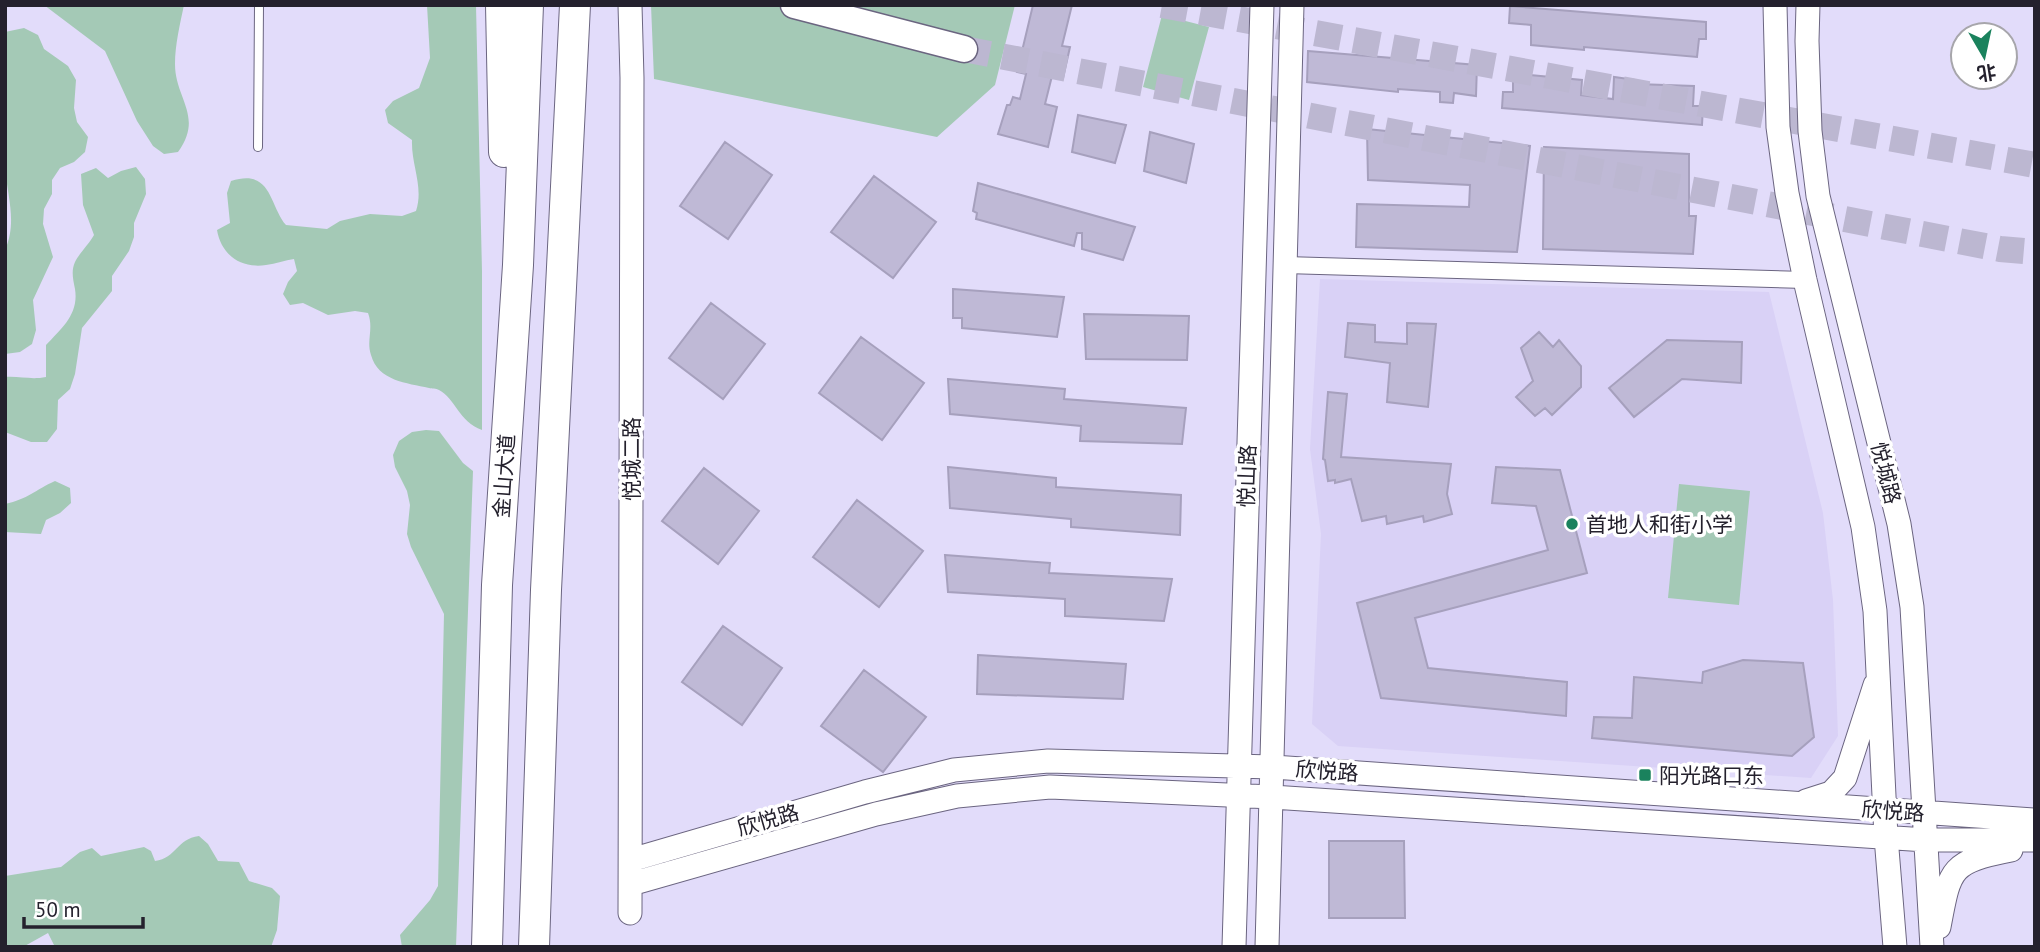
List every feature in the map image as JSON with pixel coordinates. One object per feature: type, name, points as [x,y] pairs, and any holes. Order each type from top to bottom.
[{"type":"highway","points":[[501,5],[504,192],[518,265]]},
{"type":"highway","name":"金山大道","points":[[487,947],[497,585],[518,265],[528,5]]},
{"type":"highway","points":[[534,947],[546,590],[575,5]]},
{"type":"main road","name":"悦城二路","points":[[630,5],[630,912]]},
{"type":"main road","points":[[794,5],[841,12],[964,49]]},
{"type":"main road","name":"悦山路","points":[[1234,947],[1262,5]]},
{"type":"main road","name":"悦山路","points":[[1267,947],[1292,5]]},
{"type":"main road","name":"悦城路","points":[[1774,5],[1779,127],[1787,193],[1863,527],[1875,611],[1886,837],[1895,947]]},
{"type":"main road","name":"悦城路","points":[[1808,5],[1810,131],[1818,196],[1899,524],[1912,607],[1933,947]]},
{"type":"main road","points":[[1801,803],[1831,793],[1845,778],[1879,672]]},
{"type":"main road","name":"欣悦路","points":[[631,860],[865,792],[954,770],[1048,761],[1273,767],[2035,820]]},
{"type":"main road","name":"欣悦路","points":[[631,884],[876,814],[957,796],[1050,787],[1272,797],[1926,840],[2035,842]]},
{"type":"main road","points":[[1933,947],[1948,883],[1957,869],[1977,857],[2035,842]]},
{"type":"street","points":[[1285,265],[1805,280]]},
{"type":"lane","points":[[258,147],[259,5]]},
{"type":"shaded area","name":"首地人和街小学","points":[[1320,279],[1769,292],[1823,513],[1833,600],[1838,736],[1811,778],[1338,746],[1312,724],[1321,534],[1310,449]]},
{"type":"green space","points":[[44,5],[184,5],[175,64],[188,128],[178,152],[164,154],[153,146],[137,121],[105,51]]},
{"type":"green space","points":[[427,5],[476,5],[482,272],[482,430],[468,422],[439,390],[394,379],[380,370],[371,355],[368,313],[355,311],[328,315],[303,303],[290,305],[283,294],[297,271],[294,259],[257,266],[240,262],[227,253],[217,230],[230,223],[227,193],[231,181],[244,178],[262,184],[286,225],[327,229],[340,221],[370,214],[402,216],[416,211],[419,193],[412,140],[388,123],[385,110],[393,101],[419,88],[430,58]]},
{"type":"green space","points":[[651,5],[1015,5],[995,85],[937,137],[654,79]]},
{"type":"green space","points":[[1162,15],[1209,27],[1189,100],[1143,87]]},
{"type":"green space","points":[[24,28],[38,35],[44,49],[68,66],[76,80],[74,108],[77,122],[88,137],[85,152],[74,162],[60,168],[52,180],[52,194],[44,209],[43,224],[53,257],[33,300],[36,330],[32,344],[20,352],[5,354],[5,250],[11,220],[4,152],[5,32]]},
{"type":"green space","points":[[136,167],[145,179],[146,194],[134,223],[134,237],[129,251],[112,276],[112,291],[82,328],[70,389],[58,400],[57,429],[47,442],[31,442],[5,432],[5,377],[46,377],[46,345],[72,313],[76,298],[74,265],[94,235],[83,205],[81,174],[96,168],[108,178]]},
{"type":"green space","points":[[439,431],[463,463],[473,471],[456,947],[402,947],[400,935],[430,900],[438,886],[444,614],[411,547],[407,534],[410,505],[393,455],[399,441],[412,432]]},
{"type":"green space","points":[[55,481],[70,488],[71,503],[46,520],[41,534],[5,532],[5,504],[26,497]]},
{"type":"green space","points":[[1679,484],[1750,491],[1739,605],[1668,598]]},
{"type":"green space","points":[[199,836],[208,844],[218,861],[239,862],[249,881],[272,888],[280,896],[277,930],[271,947],[55,947],[48,933],[23,947],[5,947],[5,876],[61,867],[80,852],[92,848],[101,856],[144,847],[151,851],[155,861],[168,856],[191,838]]},
{"type":"building","points":[[1033,5],[1072,5],[1062,46],[1070,47],[1063,78],[1052,76],[1045,104],[1057,107],[1048,147],[998,134],[1007,105],[1010,105],[1013,97],[1020,99],[1026,74],[1017,72]]},
{"type":"building","points":[[1510,6],[1706,22],[1706,39],[1699,39],[1697,57],[1531,45],[1531,25],[1509,23]]},
{"type":"building","points":[[1308,51],[1477,65],[1476,96],[1454,93],[1453,103],[1440,102],[1440,92],[1398,89],[1398,92],[1307,82]]},
{"type":"building","points":[[1513,76],[1582,80],[1581,95],[1613,99],[1614,77],[1636,80],[1636,84],[1694,86],[1693,106],[1703,106],[1702,125],[1502,108],[1503,92],[1513,92]]},
{"type":"building","points":[[1078,115],[1126,125],[1115,163],[1072,152]]},
{"type":"building","points":[[1367,129],[1530,146],[1517,252],[1356,247],[1357,204],[1469,207],[1470,185],[1368,180]]},
{"type":"building","points":[[1150,132],[1194,144],[1186,183],[1144,171]]},
{"type":"building","points":[[725,142],[772,175],[728,239],[680,206]]},
{"type":"building","points":[[1544,147],[1689,154],[1689,216],[1696,216],[1693,254],[1543,249]]},
{"type":"building","points":[[874,176],[936,222],[893,278],[831,232]]},
{"type":"building","points":[[978,183],[1135,227],[1123,260],[1082,249],[1082,233],[1077,233],[1074,246],[976,219],[977,213],[973,211]]},
{"type":"building","points":[[953,289],[1064,297],[1057,337],[962,328],[962,318],[953,318]]},
{"type":"building","points":[[711,303],[765,344],[723,399],[669,358]]},
{"type":"building","points":[[1084,314],[1189,316],[1187,360],[1086,359]]},
{"type":"building","points":[[1348,323],[1375,325],[1375,342],[1407,344],[1407,323],[1436,324],[1428,407],[1387,402],[1390,363],[1345,357]]},
{"type":"building","points":[[1539,332],[1553,347],[1559,340],[1581,366],[1581,387],[1552,415],[1545,408],[1535,416],[1516,397],[1533,381],[1521,348]]},
{"type":"building","points":[[861,337],[924,383],[882,440],[819,393]]},
{"type":"building","points":[[1667,340],[1742,342],[1741,383],[1682,379],[1634,417],[1609,388]]},
{"type":"building","points":[[948,379],[1065,389],[1064,399],[1186,408],[1182,444],[1080,441],[1081,426],[950,414]]},
{"type":"building","points":[[1328,392],[1347,394],[1341,457],[1451,464],[1447,494],[1452,514],[1424,522],[1423,516],[1387,524],[1386,516],[1362,521],[1351,479],[1335,483],[1335,480],[1328,481],[1323,459]]},
{"type":"building","points":[[948,467],[1056,478],[1056,487],[1181,495],[1180,535],[1071,527],[1071,519],[950,508]]},
{"type":"building","points":[[1496,467],[1560,470],[1587,573],[1415,618],[1428,668],[1567,682],[1566,716],[1381,698],[1357,603],[1548,550],[1536,506],[1492,503]]},
{"type":"building","points":[[704,468],[759,511],[718,564],[662,521]]},
{"type":"building","points":[[857,500],[923,551],[879,607],[813,557]]},
{"type":"building","points":[[945,555],[1050,563],[1049,573],[1172,579],[1164,621],[1065,616],[1065,599],[948,592]]},
{"type":"building","points":[[723,626],[782,668],[742,725],[682,682]]},
{"type":"building","points":[[978,655],[1126,664],[1123,699],[977,694]]},
{"type":"building","points":[[1743,660],[1803,663],[1814,737],[1792,756],[1592,738],[1594,717],[1632,718],[1634,677],[1702,683],[1703,672]]},
{"type":"building","points":[[864,670],[926,717],[883,772],[821,726]]},
{"type":"building","points":[[1329,841],[1404,841],[1405,918],[1329,918]]},
{"type":"tunnel","points":[[1162,5],[2035,165]]},
{"type":"tunnel","points":[[964,49],[2000,249],[2035,252]]},
{"type":"place","name":"首地人和街小学","points":[[1572,524]]},
{"type":"place","name":"阳光路口东","points":[[1645,775]]}]
